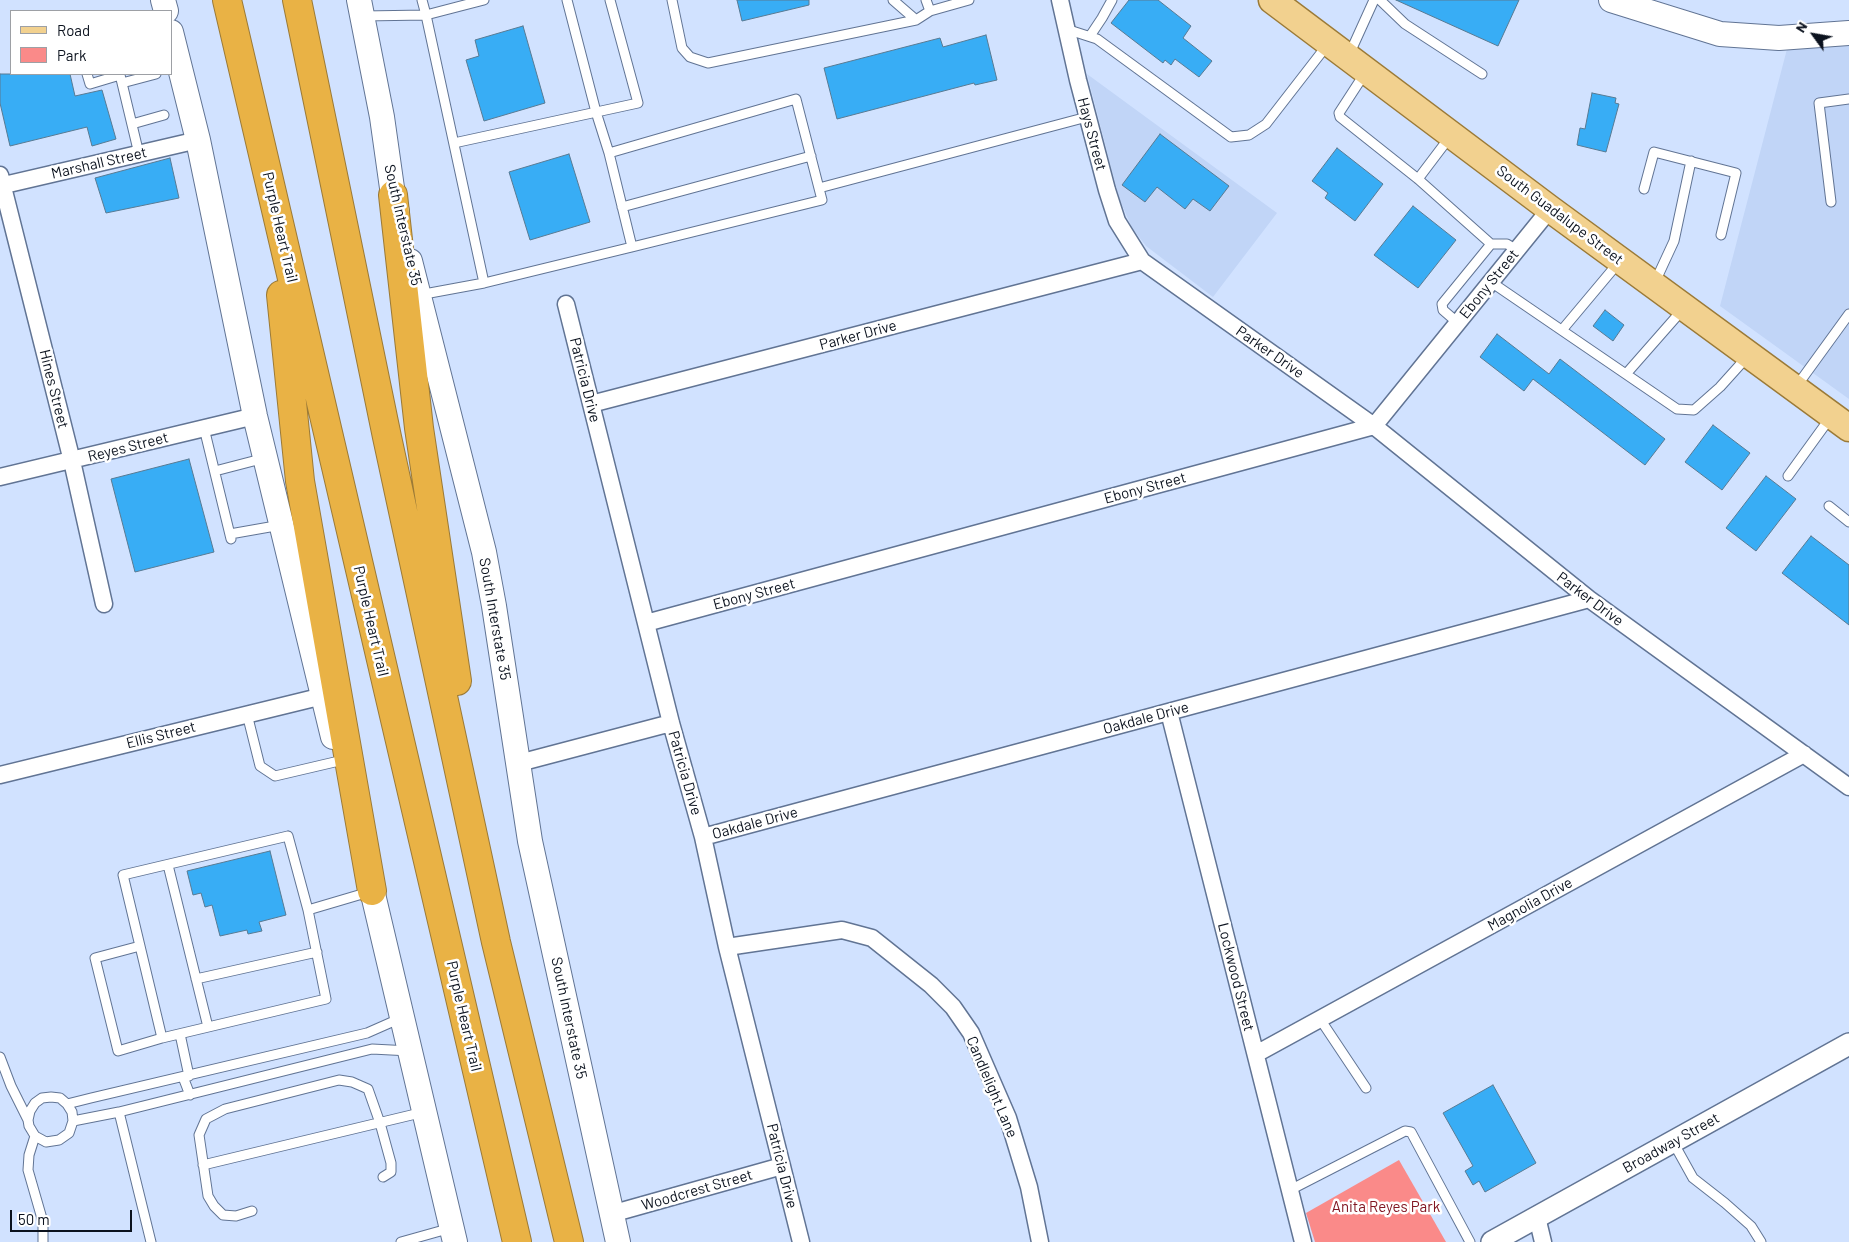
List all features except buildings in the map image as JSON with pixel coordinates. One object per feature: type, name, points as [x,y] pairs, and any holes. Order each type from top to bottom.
[{"type":"highway","name":"Purple Heart Trail","points":[[227,0],[517,1242]]},
{"type":"highway","points":[[297,0],[389,447],[496,942],[569,1242]]},
{"type":"highway","points":[[268,174],[300,481],[372,891]]},
{"type":"highway","points":[[393,194],[419,428],[496,942]]},
{"type":"main road","name":"South Guadalupe Street","points":[[1272,0],[1550,209],[1841,422]]},
{"type":"main road","points":[[1617,1],[1720,34],[1779,38],[1849,33]]},
{"type":"main road","name":"South Interstate 35","points":[[361,8],[382,117],[393,194],[484,552],[520,763],[530,840],[618,1242]]},
{"type":"main road","points":[[166,75],[198,140],[255,416],[372,891],[453,1235]]},
{"type":"street","name":"Hays Street","points":[[1060,0],[1087,117],[1117,221],[1142,261]]},
{"type":"street","name":"Marshall Street","points":[[1,182],[198,140]]},
{"type":"street","name":"Hines Street","points":[[1,182],[72,461],[104,604]]},
{"type":"street","name":"Ebony Street","points":[[646,623],[1374,426],[1550,209]]},
{"type":"street","name":"Parker Drive","points":[[591,404],[1142,261],[1374,426],[1589,599],[1849,787]]},
{"type":"street","name":"Patricia Drive","points":[[566,304],[671,722],[704,837],[727,947],[801,1242]]},
{"type":"street","name":"Reyes Street","points":[[0,477],[255,416]]},
{"type":"street","name":"Oakdale Drive","points":[[704,837],[1589,599]]},
{"type":"street","name":"Ellis Street","points":[[0,775],[323,696]]},
{"type":"street","name":"Lockwood Street","points":[[1169,712],[1303,1242]]},
{"type":"street","points":[[520,763],[671,722]]},
{"type":"street","name":"Magnolia Drive","points":[[1256,1054],[1804,754]]},
{"type":"street","name":"Candlelight Lane","points":[[727,947],[842,930],[872,938],[931,985],[953,1007],[971,1033],[1008,1118],[1029,1187],[1040,1242]]},
{"type":"street","name":"Broadway Street","points":[[1492,1242],[1849,1044]]},
{"type":"street","name":"Woodcrest Street","points":[[611,1214],[782,1166]]},
{"type":"street","points":[[1537,1217],[1543,1242]]},
{"type":"lane","points":[[422,0],[484,283]]},
{"type":"lane","points":[[361,8],[426,15],[484,0]]},
{"type":"lane","points":[[567,0],[596,112],[609,153],[632,247]]},
{"type":"lane","points":[[454,143],[638,103],[610,0]]},
{"type":"lane","points":[[672,0],[682,48],[690,57],[708,63],[916,20],[930,11],[969,0]]},
{"type":"lane","points":[[893,0],[916,20]]},
{"type":"lane","points":[[926,0],[930,11]]},
{"type":"lane","points":[[1090,36],[1112,0]]},
{"type":"lane","points":[[1374,0],[1348,57],[1338,113],[1340,118],[1418,179],[1490,244],[1508,244],[1517,250]]},
{"type":"lane","points":[[1380,0],[1404,24],[1482,74]]},
{"type":"lane","points":[[1066,29],[1097,39],[1231,137],[1249,135],[1266,124],[1348,57]]},
{"type":"lane","points":[[87,75],[90,84],[120,75],[139,154]]},
{"type":"lane","points":[[122,83],[153,75]]},
{"type":"lane","points":[[418,295],[484,283],[822,200],[796,99],[609,153]]},
{"type":"lane","points":[[1831,202],[1819,103],[1849,99]]},
{"type":"lane","points":[[132,124],[164,115]]},
{"type":"lane","points":[[819,188],[1087,117]]},
{"type":"lane","points":[[1418,179],[1452,134]]},
{"type":"lane","points":[[1644,189],[1654,152],[1736,173],[1721,235]]},
{"type":"lane","points":[[622,207],[811,156]]},
{"type":"lane","points":[[1654,285],[1674,241],[1692,161]]},
{"type":"lane","points":[[1458,323],[1443,310],[1442,304],[1490,244]]},
{"type":"lane","points":[[1562,330],[1620,260]]},
{"type":"lane","points":[[1492,282],[1677,409],[1694,410],[1720,387],[1749,355]]},
{"type":"lane","points":[[1626,374],[1684,307]]},
{"type":"lane","points":[[1795,388],[1849,314]]},
{"type":"lane","points":[[1788,476],[1841,422]]},
{"type":"lane","points":[[204,428],[230,536],[282,524]]},
{"type":"lane","points":[[215,471],[266,458]]},
{"type":"lane","points":[[1828,506],[1849,522]]},
{"type":"lane","points":[[247,714],[260,766],[275,776],[339,761]]},
{"type":"lane","points":[[140,946],[95,958],[118,1050],[326,999],[308,910],[288,836],[123,876],[140,946],[162,1038]]},
{"type":"lane","points":[[168,865],[208,1027]]},
{"type":"lane","points":[[308,910],[372,891]]},
{"type":"lane","points":[[196,978],[317,952]]},
{"type":"lane","points":[[67,1104],[367,1033],[402,1017]]},
{"type":"lane","points":[[1320,1019],[1366,1088]]},
{"type":"lane","points":[[180,1034],[190,1095]]},
{"type":"lane","points":[[73,1121],[190,1095],[372,1049],[410,1051]]},
{"type":"lane","points":[[294,1051],[300,1067]]},
{"type":"lane","points":[[0,1057],[11,1086],[35,1136],[46,1142],[59,1140],[69,1132],[73,1121],[72,1112],[67,1104],[60,1098],[51,1097],[42,1098],[35,1103],[30,1110],[28,1120]]},
{"type":"lane","points":[[252,1211],[236,1216],[223,1215],[208,1196],[198,1135],[206,1119],[225,1109],[339,1080],[352,1082],[368,1089],[380,1123],[391,1163],[391,1172],[383,1177]]},
{"type":"lane","points":[[119,1112],[151,1242]]},
{"type":"lane","points":[[203,1165],[424,1112]]},
{"type":"lane","points":[[1290,1190],[1405,1131],[1411,1132],[1470,1242]]},
{"type":"lane","points":[[35,1136],[29,1155],[28,1170],[43,1222],[42,1242]]},
{"type":"lane","points":[[1673,1142],[1693,1178],[1751,1226],[1761,1242]]},
{"type":"lane","points":[[402,1242],[453,1235]]},
{"type":"shaded area","points":[[1849,44],[1849,399],[1720,306],[1787,49]]},
{"type":"shaded area","points":[[1087,74],[1277,213],[1213,297],[1146,246],[1132,228],[1119,198]]},
{"type":"green space","name":"Anita Reyes Park","points":[[1399,1160],[1446,1242],[1315,1242],[1306,1213]]}]
